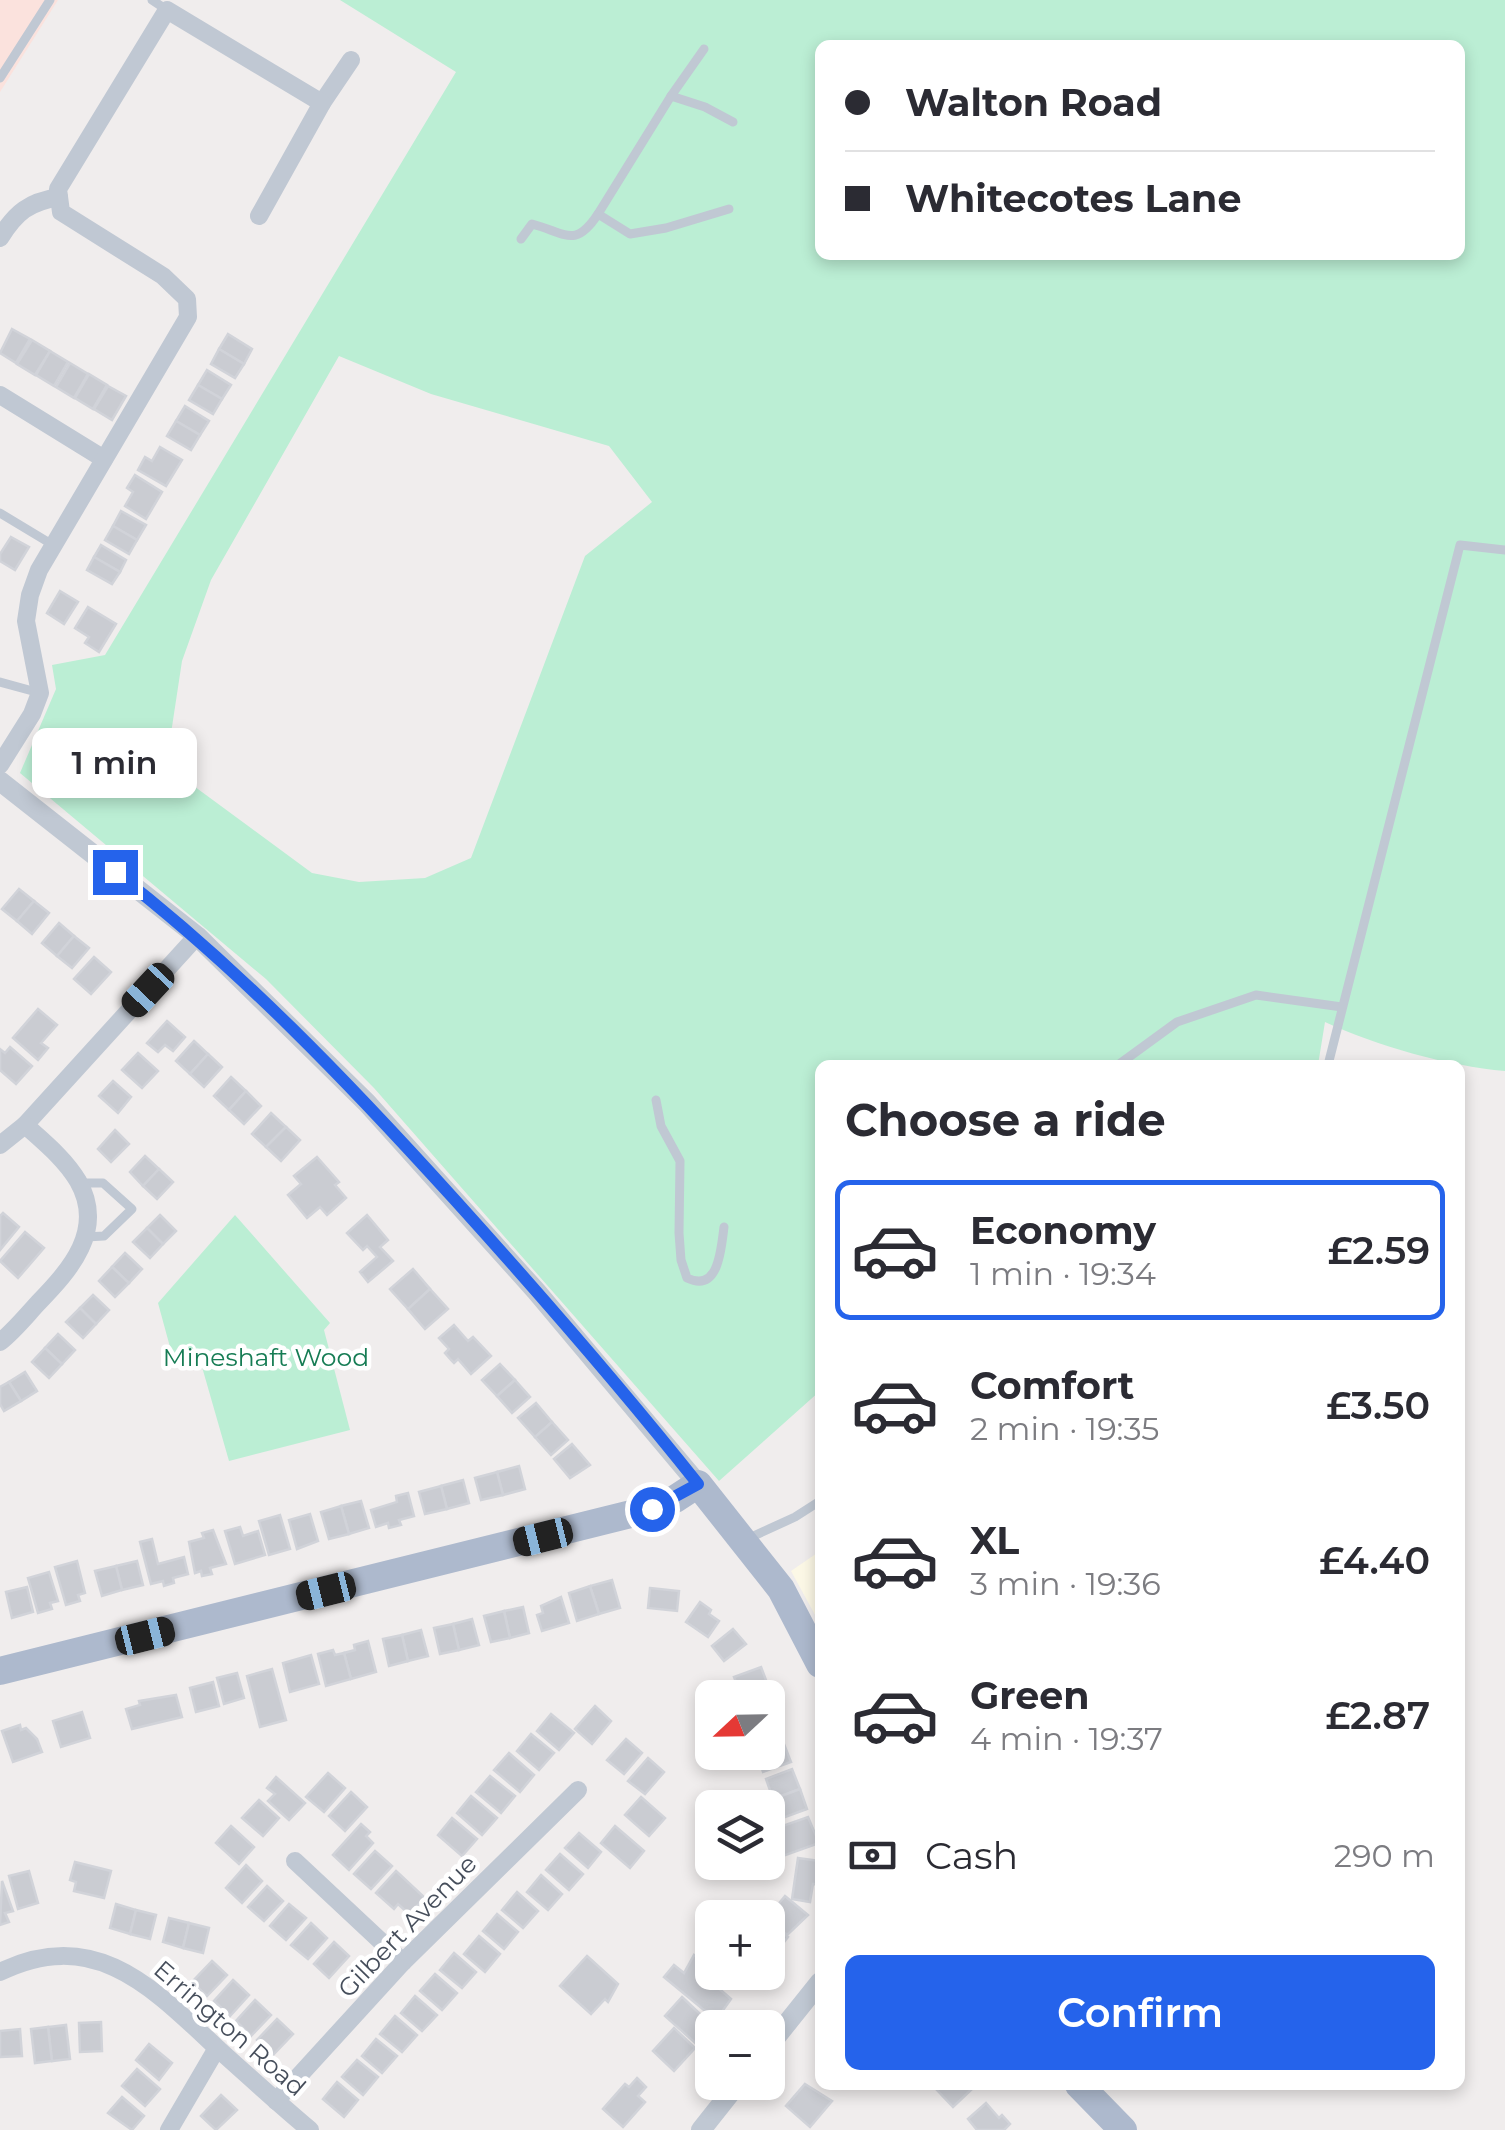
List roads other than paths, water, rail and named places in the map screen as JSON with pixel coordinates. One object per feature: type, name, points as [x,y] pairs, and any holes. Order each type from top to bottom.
[{"type":"main road","points":[[0,1671],[613,1520],[652,1509],[698,1484],[781,1589],[815,1654]]},
{"type":"main road","points":[[1085,2090],[1123,2130]]},
{"type":"street","points":[[0,765],[32,714],[40,693],[26,620],[30,594],[188,316],[187,300],[163,276],[61,212],[58,189],[160,5],[322,103]]},
{"type":"street","points":[[259,216],[322,103],[351,60]]},
{"type":"street","points":[[0,238],[28,204],[59,197]]},
{"type":"street","points":[[0,395],[104,459]]},
{"type":"street","points":[[0,781],[197,936],[368,1103],[536,1291],[698,1484]]},
{"type":"street","points":[[0,1145],[25,1125],[197,936]]},
{"type":"street","points":[[0,1342],[66,1274],[82,1252],[86,1237],[86,1203],[80,1183],[64,1161],[25,1125]]},
{"type":"street","name":"Gilbert Avenue","points":[[276,2101],[403,1962],[578,1790]]},
{"type":"street","points":[[294,1861],[403,1962]]},
{"type":"street","name":"Errington Road","points":[[0,1972],[40,1957],[62,1955],[114,1965],[144,1983],[310,2130]]},
{"type":"street","points":[[785,2026],[815,1988]]},
{"type":"street","points":[[169,2130],[217,2048]]},
{"type":"street","points":[[701,2130],[725,2100]]},
{"type":"lane","points":[[0,78],[50,0]]},
{"type":"lane","points":[[521,239],[532,224],[573,237],[583,234],[704,49]]},
{"type":"lane","points":[[671,96],[706,106],[733,122]]},
{"type":"lane","points":[[598,214],[630,234],[729,209]]},
{"type":"lane","points":[[0,513],[54,546]]},
{"type":"lane","points":[[1329,1060],[1460,545],[1505,550]]},
{"type":"lane","points":[[0,682],[40,693]]},
{"type":"lane","points":[[1125,1060],[1177,1022],[1256,994],[1342,1006]]},
{"type":"lane","points":[[656,1100],[661,1126],[680,1161],[678,1233],[687,1278],[696,1282],[706,1280],[715,1271],[724,1227]]},
{"type":"lane","points":[[80,1183],[104,1182],[132,1209],[104,1236],[86,1237]]},
{"type":"lane","points":[[744,1540],[815,1504]]},
{"type":"park label","name":"Mineshaft Wood","points":[[266,1357]]}]
